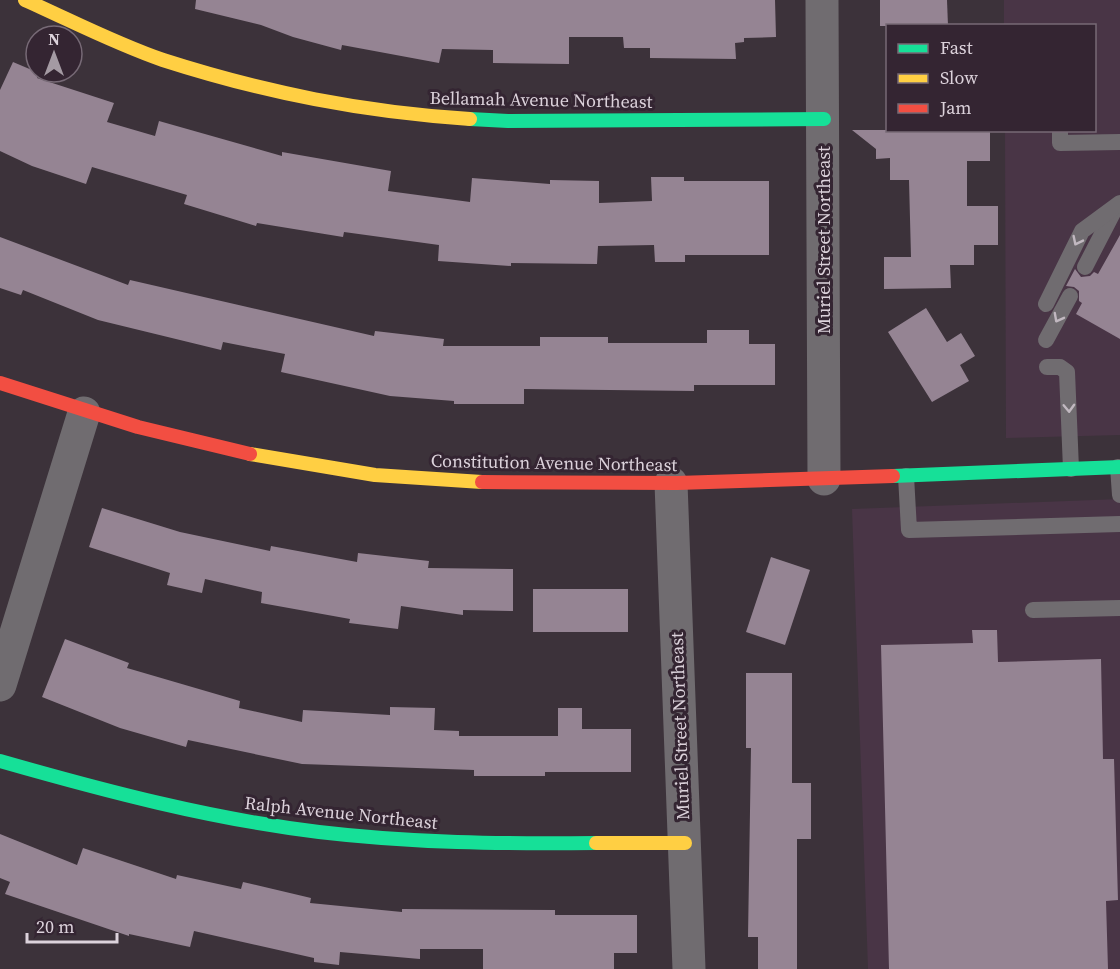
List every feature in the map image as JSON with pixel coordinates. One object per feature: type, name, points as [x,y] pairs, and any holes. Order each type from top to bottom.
[{"type":"street","name":"Bellamah Avenue Northeast","points":[[24,0],[161,58],[289,96],[399,114],[508,121],[824,119]]},
{"type":"street","name":"Muriel Street Northeast","points":[[822,0],[824,479]]},
{"type":"street","name":"Constitution Avenue Northeast","points":[[0,383],[84,413],[282,460],[376,475],[470,483],[671,483],[1119,467]]},
{"type":"street","points":[[0,685],[84,413]]},
{"type":"street","name":"Muriel Street Northeast","points":[[671,483],[689,969]]},
{"type":"street","name":"Ralph Avenue Northeast","points":[[0,762],[131,798],[221,817],[319,832],[448,843],[685,843]]},
{"type":"lane","points":[[1060,132],[1060,143],[1120,142]]},
{"type":"lane","points":[[1085,267],[1119,203]]},
{"type":"lane","points":[[1046,304],[1082,231],[1119,203]]},
{"type":"lane","points":[[1046,340],[1070,296]]},
{"type":"lane","points":[[1047,367],[1060,367],[1067,372],[1071,469]]},
{"type":"lane","points":[[1119,467],[1120,495]]},
{"type":"lane","points":[[906,476],[909,530],[1120,524]]},
{"type":"lane","points":[[1033,610],[1120,608]]},
{"type":"shaded area","points":[[1004,0],[1120,0],[1120,435],[1006,438],[1005,132],[1096,132],[1096,24],[1004,24]]},
{"type":"shaded area","points":[[1120,499],[1120,969],[868,969],[852,509]]},
{"type":"building","points":[[196,0],[775,0],[776,37],[744,38],[744,42],[735,43],[736,59],[650,58],[650,48],[624,48],[623,37],[569,37],[569,64],[493,63],[493,50],[442,49],[439,63],[342,45],[341,50],[293,37],[261,25],[195,9]]},
{"type":"building","points":[[880,0],[947,0],[948,24],[886,24],[886,26],[880,26]]},
{"type":"building","points":[[13,62],[24,67],[24,84],[55,84],[114,103],[107,122],[155,136],[159,121],[282,156],[282,152],[391,171],[388,191],[470,202],[472,178],[550,184],[550,180],[599,181],[599,203],[652,201],[651,177],[684,177],[684,181],[769,181],[769,255],[685,255],[685,262],[655,262],[654,245],[598,246],[597,264],[511,263],[511,266],[438,261],[439,245],[344,232],[343,237],[257,223],[256,226],[184,204],[187,195],[92,167],[86,184],[32,166],[0,151],[0,90]]},
{"type":"building","points":[[852,130],[990,132],[990,161],[967,161],[967,206],[998,206],[998,245],[974,245],[974,265],[950,265],[951,288],[884,289],[884,257],[911,257],[909,180],[890,180],[890,158],[876,159],[876,149]]},
{"type":"building","points":[[1120,235],[1120,339],[1076,314],[1082,303],[1079,301],[1079,291],[1074,287],[1066,286],[1075,269],[1081,277],[1090,276],[1094,272],[1098,274]]},
{"type":"building","points":[[0,237],[128,285],[130,280],[374,336],[375,331],[444,339],[443,346],[540,346],[540,337],[608,337],[608,343],[707,343],[707,330],[749,330],[749,344],[775,344],[775,385],[694,385],[694,391],[524,389],[524,404],[454,404],[454,401],[390,396],[281,372],[285,354],[223,342],[221,350],[98,320],[23,290],[21,295],[0,288]]},
{"type":"building","points":[[926,308],[947,342],[961,333],[975,356],[960,365],[969,381],[932,402],[888,332]]},
{"type":"building","points":[[102,508],[180,532],[270,551],[271,546],[357,562],[358,553],[429,561],[428,568],[513,569],[513,611],[463,610],[463,615],[401,606],[398,629],[349,623],[350,619],[261,603],[262,592],[205,579],[202,593],[167,585],[170,573],[89,547]]},
{"type":"building","points":[[771,557],[810,570],[785,645],[746,632]]},
{"type":"building","points":[[533,589],[628,589],[628,632],[533,632]]},
{"type":"building","points":[[972,630],[997,630],[998,662],[1101,659],[1103,759],[1114,759],[1118,900],[1106,901],[1108,969],[889,969],[881,645],[973,643]]},
{"type":"building","points":[[65,639],[129,663],[127,668],[240,701],[239,708],[302,722],[303,710],[390,715],[390,707],[435,708],[434,730],[459,731],[459,736],[558,736],[558,708],[582,708],[582,729],[631,729],[631,772],[545,772],[545,776],[474,776],[474,770],[302,764],[188,740],[186,747],[120,728],[42,697]]},
{"type":"building","points":[[746,673],[792,673],[792,783],[811,783],[811,839],[797,839],[797,969],[758,969],[758,937],[748,937],[751,748],[746,748]]},
{"type":"building","points":[[0,834],[77,865],[83,848],[176,879],[177,875],[241,889],[243,882],[311,898],[310,903],[402,912],[402,909],[555,910],[555,915],[637,915],[637,953],[614,953],[614,969],[483,969],[483,949],[420,949],[420,959],[340,952],[339,965],[314,962],[314,958],[194,931],[190,947],[129,934],[129,936],[5,894],[10,882],[0,878]]},
{"type":"traffic: fast","points":[[470,119],[508,121],[824,119]]},
{"type":"traffic: fast","points":[[893,476],[1120,467]]},
{"type":"traffic: fast","points":[[0,761],[198,812],[319,832],[423,841],[596,843]]},
{"type":"traffic: slow","points":[[25,0],[145,54],[201,72],[277,91],[353,106],[470,119]]},
{"type":"traffic: slow","points":[[250,454],[375,475],[482,482]]},
{"type":"traffic: slow","points":[[596,843],[685,843]]},
{"type":"traffic: jam","points":[[0,383],[138,427],[250,454]]},
{"type":"traffic: jam","points":[[482,482],[677,483],[893,476]]}]
